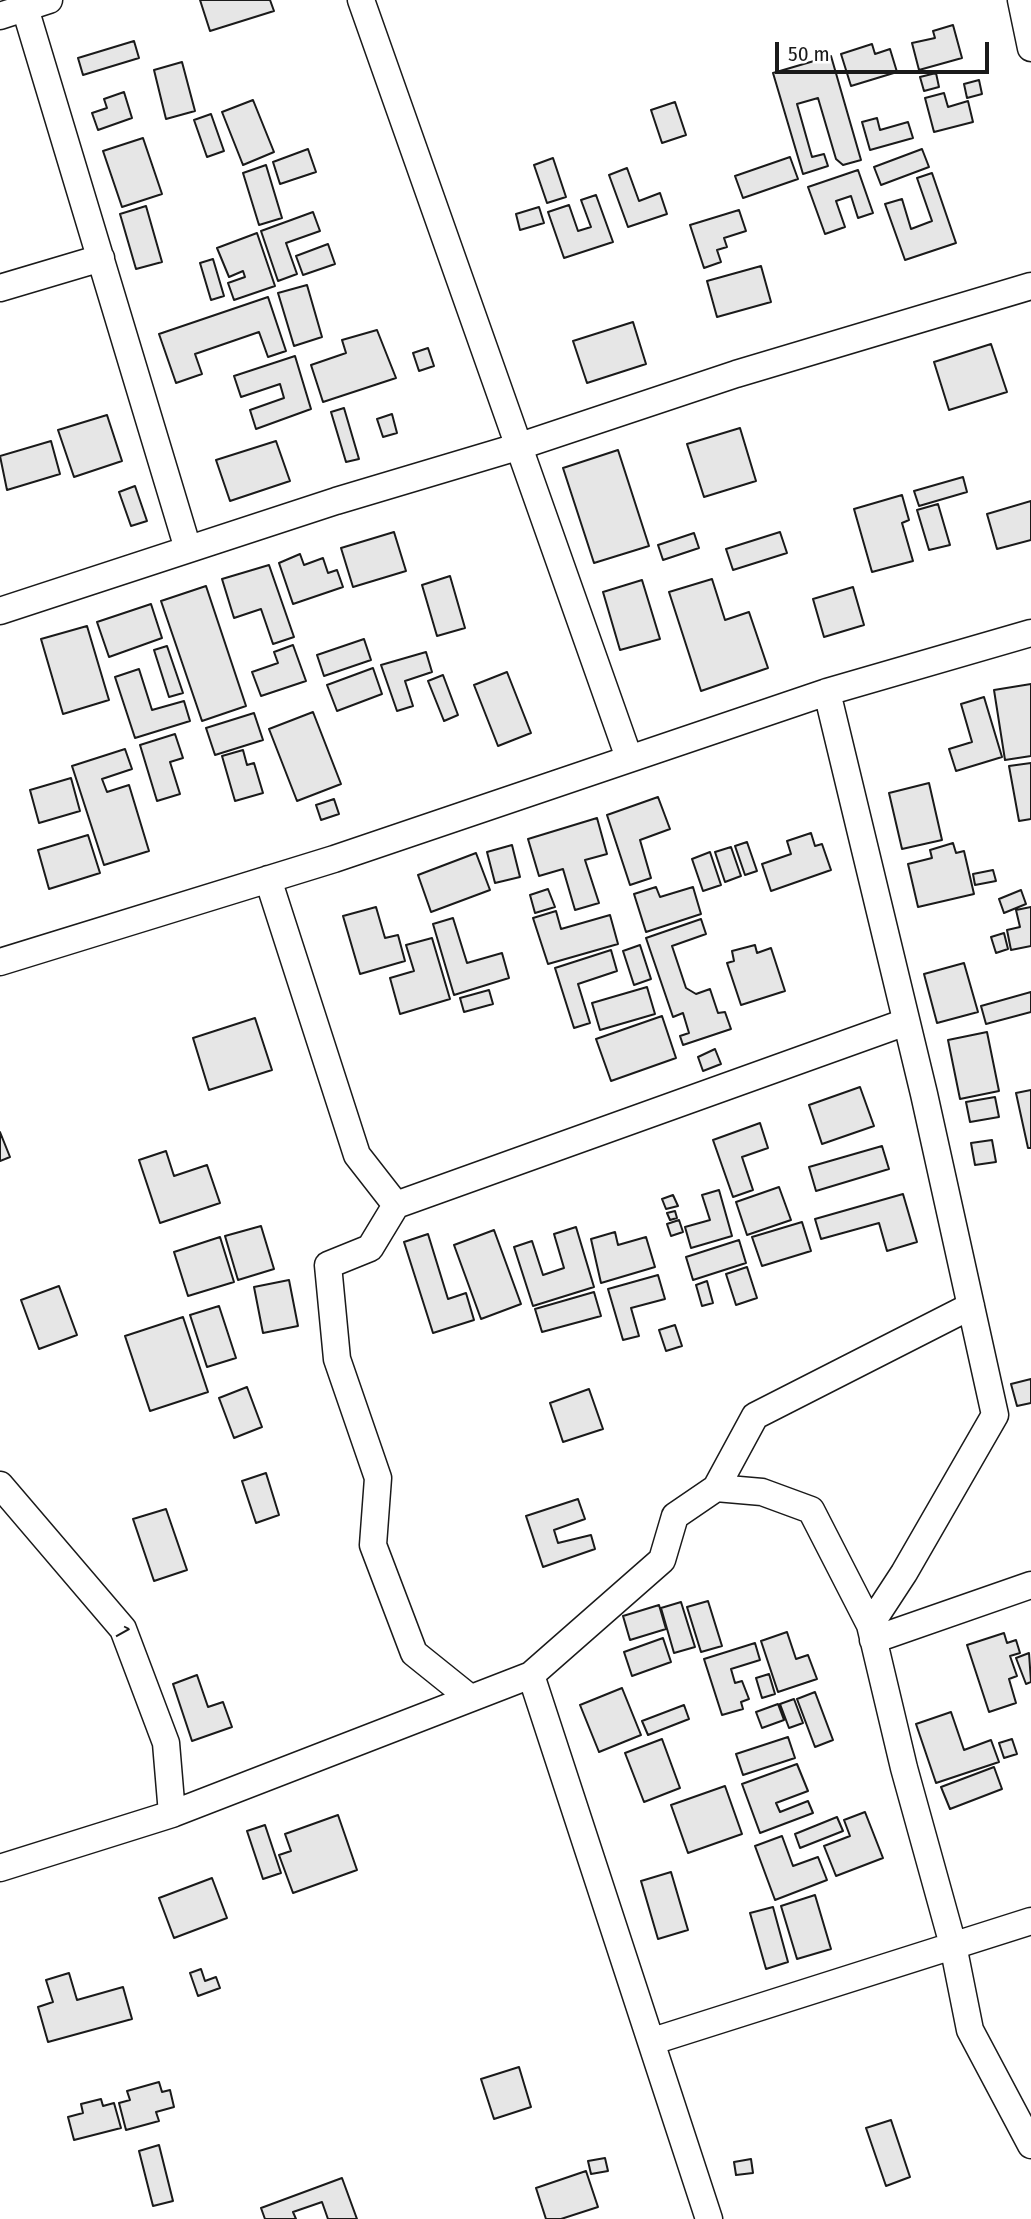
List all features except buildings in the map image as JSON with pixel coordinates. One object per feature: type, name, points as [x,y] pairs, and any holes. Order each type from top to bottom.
[{"type":"street","points":[[361,0],[629,758]]},
{"type":"street","points":[[1021,0],[1031,48]]},
{"type":"street","points":[[0,16],[37,4],[101,258],[188,549]]},
{"type":"street","points":[[0,288],[101,258]]},
{"type":"street","points":[[0,611],[335,501],[517,447],[736,374],[1031,286]]},
{"type":"street","points":[[0,962],[268,879],[827,692],[1031,633]]},
{"type":"street","points":[[827,692],[995,1415],[872,1633]]},
{"type":"street","points":[[268,879],[357,1155],[396,1205]]},
{"type":"street","points":[[470,1698],[414,1653],[373,1545],[378,1478],[337,1359],[328,1265],[370,1248],[396,1205],[906,1023]]},
{"type":"street","points":[[0,1868],[172,1814],[531,1675],[662,1560],[676,1516],[716,1488],[755,1416],[971,1306]]},
{"type":"street","name":"1","points":[[0,1485],[123,1629],[166,1743],[172,1814]]},
{"type":"street","points":[[716,1488],[762,1492],[811,1510],[872,1633],[904,1768],[953,1945],[970,2030],[1031,2145]]},
{"type":"street","points":[[872,1633],[1031,1585]]},
{"type":"street","points":[[531,1675],[653,2040],[709,2219]]},
{"type":"street","points":[[653,2040],[1031,1921]]}]
